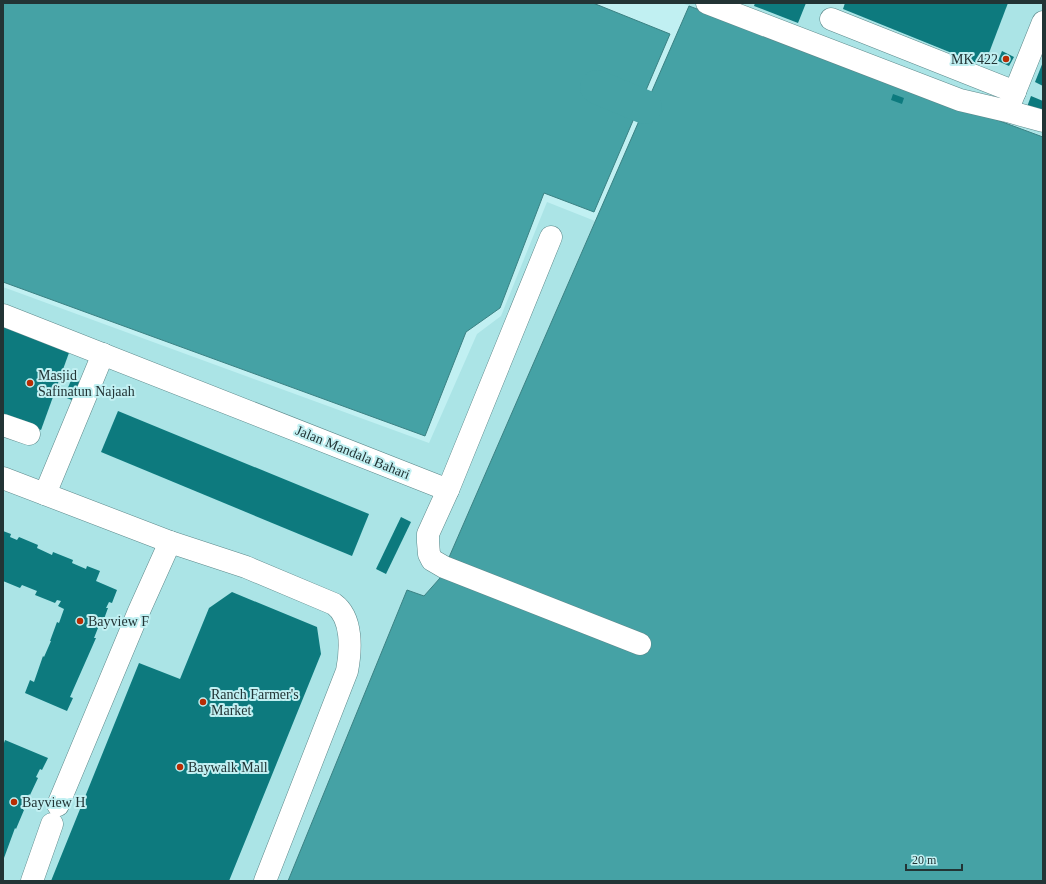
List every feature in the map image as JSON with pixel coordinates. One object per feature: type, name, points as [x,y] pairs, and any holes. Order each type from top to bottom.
[{"type":"lane","points":[[707,3],[960,100],[1011,102]]},
{"type":"lane","points":[[831,19],[1011,102],[1043,121]]},
{"type":"lane","points":[[1011,102],[1043,22]]},
{"type":"lane","points":[[551,237],[448,490],[428,534],[428,548],[432,560],[444,567],[640,644]]},
{"type":"lane","name":"Jalan Mandala Bahari","points":[[3,314],[448,490]]},
{"type":"lane","points":[[45,494],[103,354]]},
{"type":"lane","points":[[3,425],[29,434]]},
{"type":"lane","points":[[3,478],[170,542],[246,567],[334,604],[342,613],[348,628],[350,651],[347,671],[264,881]]},
{"type":"lane","points":[[32,881],[55,815],[139,611],[170,542]]},
{"type":"shaded area","points":[[3,3],[593,3],[670,34],[594,212],[544,193],[500,308],[466,332],[425,436],[3,282]]},
{"type":"shaded area","points":[[682,3],[1043,3],[1043,136],[689,6]]},
{"type":"shaded area","points":[[689,6],[1043,137],[1043,881],[288,881],[407,590],[424,596],[440,578]]},
{"type":"shaded area","points":[[547,202],[595,221],[440,578],[424,596],[407,590],[288,881],[3,881],[3,287],[429,443],[477,334],[501,316]]},
{"type":"building","points":[[755,3],[806,3],[798,23],[754,6]]},
{"type":"building","points":[[845,3],[1008,3],[984,66],[843,9]]},
{"type":"building","name":"MK 422","points":[[1002,51],[1014,57],[1009,66],[998,61]]},
{"type":"building","points":[[1043,62],[1043,86],[1035,82]]},
{"type":"building","points":[[893,94],[904,98],[902,104],[891,100]]},
{"type":"building","points":[[1031,96],[1043,101],[1043,114],[1027,107]]},
{"type":"building","name":"Masjid Safinatun Najaah","points":[[3,325],[70,350],[41,430],[3,416]]},
{"type":"building","points":[[72,378],[80,382],[72,400],[64,397]]},
{"type":"building","points":[[118,411],[369,514],[352,556],[101,452]]},
{"type":"building","points":[[401,517],[411,522],[386,574],[376,569]]},
{"type":"building","name":"Bayview F","points":[[3,531],[11,534],[10,537],[17,540],[19,537],[38,545],[37,548],[52,555],[53,552],[73,560],[72,563],[86,569],[87,566],[100,571],[96,581],[117,590],[112,603],[109,602],[106,608],[108,608],[104,619],[102,618],[94,638],[96,638],[70,697],[73,698],[67,711],[25,693],[30,680],[34,682],[43,656],[44,657],[57,622],[59,623],[64,609],[58,606],[61,601],[57,600],[55,603],[35,595],[37,591],[22,585],[20,588],[3,581]]},
{"type":"building","name":"Baywalk Mall","points":[[232,592],[317,627],[321,654],[229,881],[51,881],[139,663],[180,679],[209,608]]},
{"type":"building","name":"Bayview H","points":[[5,740],[48,758],[42,770],[40,769],[36,777],[38,778],[30,795],[29,794],[24,810],[3,858],[3,746]]},
{"type":"waterway","points":[[597,87],[645,107]]},
{"type":"place","name":"MK 422","points":[[1006,59]]},
{"type":"place","name":"Masjid Safinatun Najaah","points":[[30,383]]},
{"type":"place","name":"Bayview F","points":[[80,621]]},
{"type":"place","name":"Ranch Farmer's Market","points":[[203,702]]},
{"type":"place","name":"Baywalk Mall","points":[[180,767]]},
{"type":"place","name":"Bayview H","points":[[14,802]]}]
